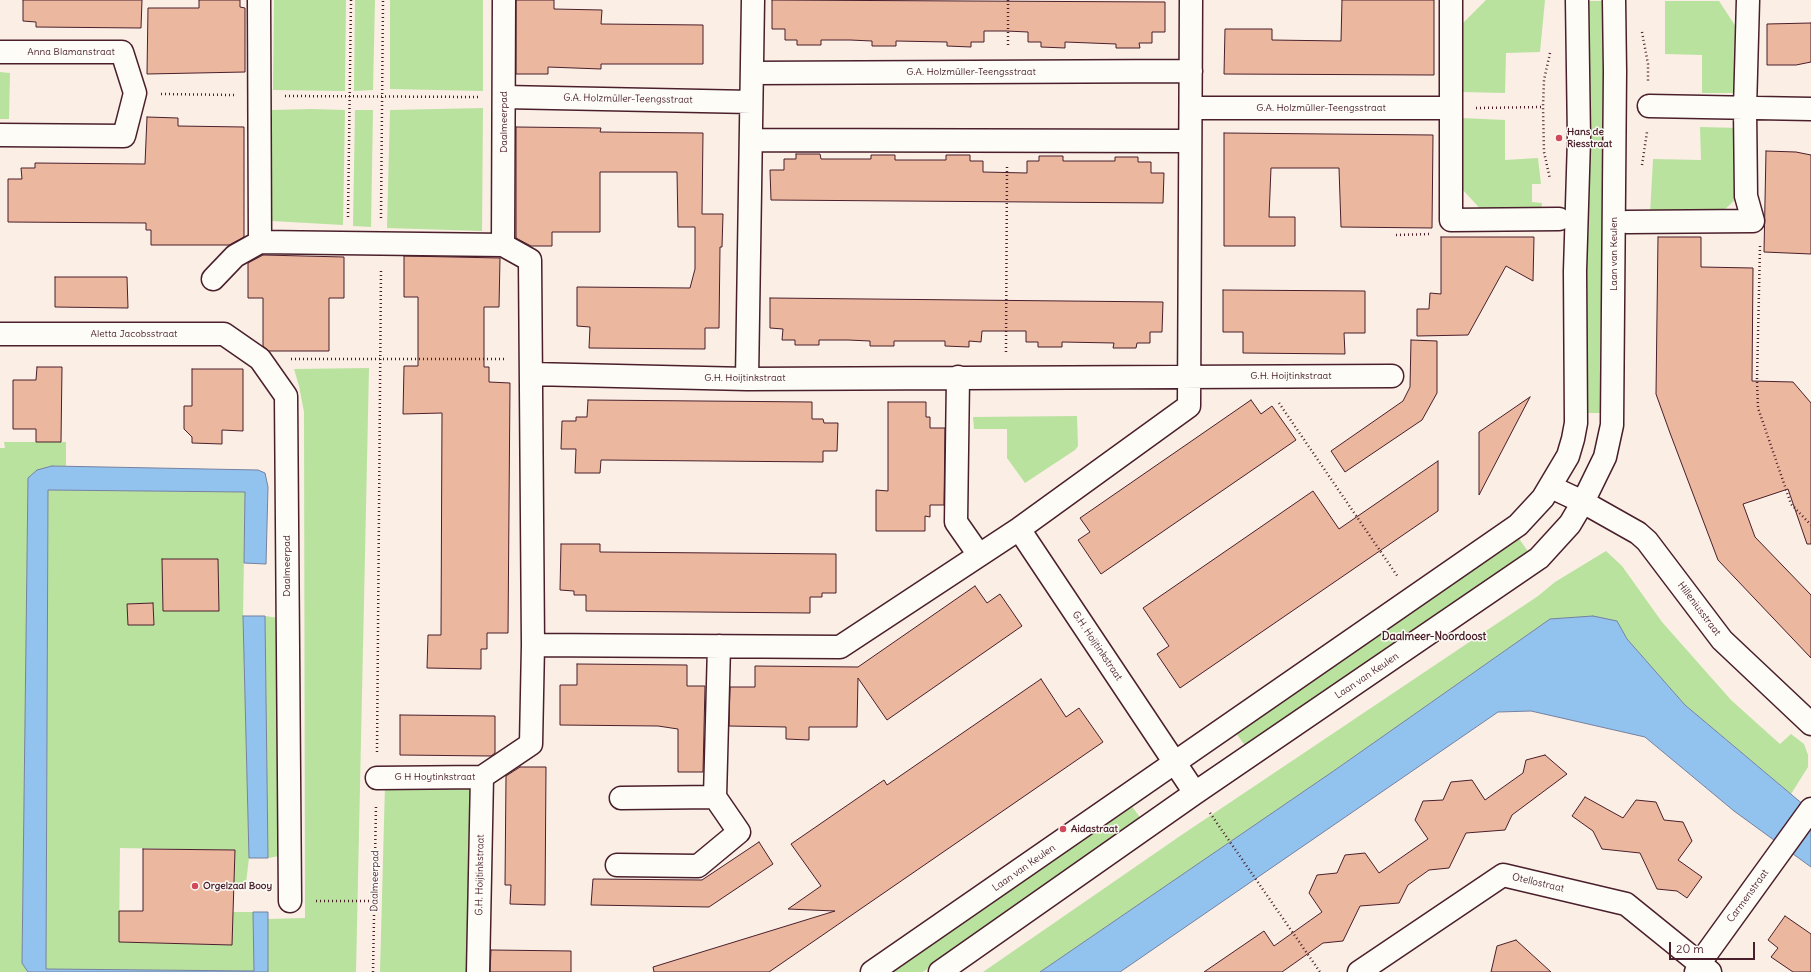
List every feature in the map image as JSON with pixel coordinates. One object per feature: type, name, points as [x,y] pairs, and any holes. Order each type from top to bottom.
[{"type":"street","points":[[259,0],[260,242]]},
{"type":"street","name":"Daalmeerpad","points":[[503,245],[504,0]]},
{"type":"street","points":[[747,379],[753,0]]},
{"type":"street","points":[[213,279],[236,256],[260,242],[503,245],[530,260],[533,645],[840,648],[1019,529],[1189,406],[1192,0]]},
{"type":"street","points":[[1451,0],[1451,220],[1559,219]]},
{"type":"street","name":"Laan van Keulen","points":[[872,972],[1518,525],[1551,487],[1568,456],[1576,423],[1575,271],[1579,139],[1577,0]]},
{"type":"street","name":"Laan van Keulen","points":[[940,972],[1195,793],[1539,558],[1562,534],[1583,502],[1605,457],[1612,425],[1615,79],[1614,0]]},
{"type":"street","points":[[1627,222],[1753,221],[1746,196],[1745,109],[1748,0]]},
{"type":"street","name":"Anna Blamanstraat","points":[[0,52],[122,52],[135,93],[124,136],[0,135]]},
{"type":"street","name":"G.A. Holzmüller-Teengsstraat","points":[[752,73],[1191,71]]},
{"type":"street","name":"G.A. Holzmüller-Teengsstraat","points":[[504,97],[751,102]]},
{"type":"street","points":[[1648,106],[1745,109],[1811,109]]},
{"type":"street","name":"G.A. Holzmüller-Teengsstraat","points":[[1191,108],[1450,108]]},
{"type":"street","points":[[751,140],[1190,141]]},
{"type":"street","name":"Aletta Jacobsstraat","points":[[0,334],[224,334],[260,358]]},
{"type":"street","name":"Daalmeerpad","points":[[260,358],[286,396],[290,901]]},
{"type":"street","name":"G.H. Hoijtinkstraat","points":[[531,367],[747,379],[1392,376]]},
{"type":"street","points":[[958,378],[956,522],[980,555]]},
{"type":"street","points":[[1551,487],[1583,502]]},
{"type":"street","name":"Hilleniusstraat","points":[[1583,502],[1638,533],[1647,541],[1722,640],[1811,724]]},
{"type":"street","name":"G.H. Hoijtinkstraat","points":[[1019,529],[1176,762]]},
{"type":"street","name":"G H Hoytinkstraat","points":[[377,778],[482,777],[531,744],[533,645]]},
{"type":"street","points":[[617,864],[698,866],[739,832],[715,797],[719,646]]},
{"type":"street","points":[[1176,762],[1195,793]]},
{"type":"street","name":"G.H. Hoijtinkstraat","points":[[478,972],[482,777]]},
{"type":"street","points":[[621,798],[715,797]]},
{"type":"street","name":"Carmenstraat","points":[[1702,969],[1774,860],[1811,809]]},
{"type":"street","name":"Otellostraat","points":[[1359,972],[1503,875],[1626,904],[1702,969]]},
{"type":"path","points":[[348,243],[351,0]]},
{"type":"path","name":"Daalmeerpad","points":[[373,972],[377,778],[383,0]]},
{"type":"path","points":[[1008,0],[1008,71]]},
{"type":"path","points":[[382,97],[504,97]]},
{"type":"path","points":[[1450,108],[1543,107]]},
{"type":"path","points":[[1006,377],[1008,141]]},
{"type":"path","points":[[1396,235],[1437,234],[1451,220]]},
{"type":"path","points":[[1760,276],[1757,380],[1758,408],[1791,504],[1811,525]]},
{"type":"path","points":[[260,358],[380,359],[531,367]]},
{"type":"path","points":[[1260,376],[1413,599]]},
{"type":"path","points":[[1226,838],[1320,972]]},
{"type":"path","points":[[290,901],[374,901]]},
{"type":"green space","points":[[274,0],[346,0],[345,91],[273,90]]},
{"type":"green space","points":[[355,0],[375,0],[373,90],[354,91]]},
{"type":"green space","points":[[390,0],[483,0],[483,91],[390,89]]},
{"type":"green space","points":[[1486,0],[1545,0],[1540,52],[1506,53],[1505,93],[1463,92],[1462,24]]},
{"type":"green space","points":[[1589,1],[1608,1],[1604,413],[1585,413]]},
{"type":"green space","points":[[1665,1],[1719,1],[1740,33],[1740,93],[1702,93],[1702,55],[1665,54]]},
{"type":"green space","points":[[0,72],[10,73],[9,119],[0,119]]},
{"type":"green space","points":[[483,108],[482,231],[387,228],[390,110]]},
{"type":"green space","points":[[272,110],[345,110],[343,225],[272,221]]},
{"type":"green space","points":[[355,110],[373,110],[371,227],[353,226]]},
{"type":"green space","points":[[1461,118],[1505,120],[1505,160],[1538,158],[1541,184],[1532,184],[1532,202],[1542,203],[1541,214],[1486,215],[1461,188]]},
{"type":"green space","points":[[1700,127],[1739,128],[1737,198],[1721,213],[1650,215],[1653,159],[1701,160]]},
{"type":"green space","points":[[369,368],[356,972],[268,972],[268,919],[305,918],[304,412],[294,369]]},
{"type":"green space","points":[[1077,416],[1078,446],[1075,450],[1025,483],[1007,458],[1007,429],[974,429],[973,417]]},
{"type":"green space","points":[[4,442],[66,442],[66,466],[52,466],[28,478],[22,963],[28,972],[0,972],[0,448],[5,448]]},
{"type":"green space","points":[[48,490],[245,492],[243,616],[249,858],[246,883],[234,884],[235,850],[120,848],[119,942],[232,945],[232,912],[253,912],[254,971],[46,970]]},
{"type":"green space","points":[[1518,537],[1529,553],[1247,748],[1235,732]]},
{"type":"green space","points":[[1606,551],[1622,566],[1662,622],[1731,700],[1780,744],[1791,734],[1804,744],[1808,755],[1808,767],[1791,794],[1685,705],[1627,639],[1617,621],[1550,619],[1335,770],[1040,972],[983,972],[1183,834],[1538,596],[1555,582]]},
{"type":"green space","points":[[265,616],[279,618],[280,856],[268,858]]},
{"type":"green space","points":[[472,784],[467,972],[380,972],[385,785]]},
{"type":"green space","points":[[1130,804],[1142,820],[923,972],[888,972]]},
{"type":"water","points":[[52,466],[258,470],[265,473],[268,487],[266,564],[244,563],[245,492],[48,490],[46,969],[254,971],[253,912],[268,912],[268,972],[28,972],[22,963],[28,478],[37,470]]},
{"type":"water","points":[[243,616],[265,616],[268,858],[249,858]]},
{"type":"water","points":[[1593,616],[1617,621],[1627,639],[1685,705],[1811,811],[1811,867],[1734,811],[1645,737],[1531,711],[1498,712],[1120,972],[1040,972],[1335,770],[1550,619]]},
{"type":"building","points":[[23,0],[142,0],[141,28],[36,27],[36,22],[23,21]]},
{"type":"building","points":[[199,0],[240,0],[240,7],[245,8],[245,72],[147,74],[148,8],[199,8]]},
{"type":"building","points":[[516,0],[554,0],[554,9],[602,10],[601,24],[703,25],[703,64],[601,64],[601,69],[548,67],[548,74],[516,74]]},
{"type":"building","points":[[772,0],[1165,2],[1165,32],[1152,32],[1152,43],[1139,43],[1140,48],[1116,48],[1116,44],[1065,42],[1065,48],[1041,47],[1041,42],[1028,42],[1028,32],[1006,31],[984,31],[984,42],[971,42],[971,47],[947,46],[947,42],[896,41],[896,46],[872,46],[872,41],[850,40],[821,40],[821,45],[797,45],[797,40],[785,40],[785,29],[772,29]]},
{"type":"building","points":[[1342,0],[1434,0],[1434,75],[1224,74],[1225,29],[1272,29],[1272,40],[1341,41]]},
{"type":"building","points":[[1811,23],[1811,62],[1796,65],[1767,65],[1767,24]]},
{"type":"building","points":[[147,117],[178,118],[178,126],[244,127],[244,237],[229,245],[151,245],[151,230],[146,230],[146,223],[8,222],[8,179],[22,179],[21,168],[35,168],[35,163],[145,164]]},
{"type":"building","points":[[516,127],[601,128],[600,132],[703,133],[702,214],[723,214],[722,247],[720,247],[719,328],[705,328],[705,349],[589,348],[590,327],[577,326],[577,287],[690,288],[695,269],[695,227],[678,227],[677,172],[600,172],[600,232],[552,232],[552,246],[531,246],[516,238]]},
{"type":"building","points":[[1224,133],[1433,135],[1432,228],[1341,227],[1339,168],[1271,168],[1269,217],[1295,217],[1295,246],[1224,246]]},
{"type":"building","points":[[1766,151],[1796,152],[1811,155],[1811,254],[1764,252]]},
{"type":"building","points":[[796,154],[820,154],[821,159],[871,159],[871,155],[895,155],[895,160],[946,160],[946,155],[970,155],[970,161],[983,161],[983,172],[1027,173],[1027,161],[1039,161],[1039,156],[1063,156],[1063,161],[1115,161],[1115,157],[1138,157],[1138,162],[1151,162],[1151,173],[1164,173],[1163,203],[771,200],[770,170],[784,170],[784,159],[796,159]]},
{"type":"building","points":[[1441,237],[1534,237],[1533,281],[1506,266],[1468,335],[1417,336],[1417,309],[1429,309],[1430,293],[1441,294]]},
{"type":"building","points":[[1658,237],[1701,237],[1701,267],[1753,268],[1752,381],[1793,382],[1811,403],[1811,544],[1807,544],[1788,489],[1743,504],[1755,537],[1811,595],[1811,658],[1718,560],[1670,433],[1656,394]]},
{"type":"building","points":[[263,255],[344,257],[344,298],[329,298],[329,351],[269,351],[263,346],[263,298],[248,298],[248,263]]},
{"type":"building","points":[[404,256],[500,258],[499,307],[484,307],[484,367],[489,367],[489,382],[510,383],[508,633],[487,633],[487,649],[481,649],[481,669],[427,668],[428,635],[441,635],[442,413],[403,414],[404,366],[418,366],[418,297],[404,297]]},
{"type":"building","points":[[55,277],[127,277],[128,308],[55,307]]},
{"type":"building","points":[[1223,290],[1365,291],[1365,333],[1344,333],[1345,354],[1243,353],[1243,332],[1223,332]]},
{"type":"building","points":[[770,298],[1163,302],[1162,332],[1150,332],[1150,343],[1137,343],[1136,348],[1113,348],[1114,343],[1062,342],[1062,347],[1038,347],[1038,342],[1026,342],[1026,331],[982,331],[981,342],[969,341],[969,347],[945,346],[945,341],[894,341],[894,346],[870,346],[870,341],[819,340],[819,345],[795,345],[795,340],[782,340],[783,329],[770,328]]},
{"type":"building","points":[[1411,340],[1437,341],[1437,393],[1422,420],[1345,472],[1331,451],[1403,401],[1410,387]]},
{"type":"building","points":[[37,367],[62,367],[61,442],[36,442],[36,429],[13,429],[13,380],[36,380]]},
{"type":"building","points":[[192,369],[243,369],[243,431],[222,430],[222,444],[192,443],[192,437],[184,429],[184,406],[192,406]]},
{"type":"building","points":[[1530,397],[1505,445],[1479,495],[1479,432]]},
{"type":"building","points":[[588,400],[812,402],[812,419],[823,419],[824,423],[838,423],[837,451],[823,451],[823,462],[601,460],[600,473],[575,473],[576,449],[561,449],[562,421],[576,421],[576,417],[587,417]]},
{"type":"building","points":[[1251,400],[1261,414],[1272,406],[1296,440],[1101,574],[1078,540],[1090,532],[1080,518]]},
{"type":"building","points":[[888,402],[926,402],[926,417],[930,417],[930,428],[945,428],[944,505],[930,505],[930,517],[925,516],[925,531],[876,531],[876,490],[888,491]]},
{"type":"building","points":[[1438,461],[1438,511],[1180,688],[1157,654],[1169,646],[1143,608],[1313,491],[1339,529]]},
{"type":"building","points":[[561,544],[600,544],[600,552],[836,554],[836,593],[822,593],[822,597],[810,597],[810,613],[586,611],[586,595],[574,595],[574,591],[560,590]]},
{"type":"building","points":[[162,559],[218,559],[219,611],[163,611]]},
{"type":"building","points":[[975,586],[987,603],[1000,594],[1022,626],[887,720],[858,678],[857,727],[809,727],[809,740],[786,739],[786,727],[729,726],[730,687],[755,687],[755,666],[858,667]]},
{"type":"building","points":[[153,603],[154,625],[128,625],[127,604]]},
{"type":"building","points":[[577,664],[687,665],[687,686],[705,686],[703,772],[678,772],[678,729],[658,726],[560,725],[560,685],[577,685]]},
{"type":"building","points":[[1041,679],[1066,717],[1079,708],[1103,742],[769,972],[654,972],[653,967],[835,911],[788,909],[821,886],[791,844],[884,780],[887,785]]},
{"type":"building","points":[[400,715],[495,716],[495,753],[491,756],[400,755]]},
{"type":"building","points":[[1545,755],[1567,774],[1512,815],[1505,830],[1466,833],[1449,868],[1429,870],[1408,885],[1399,903],[1360,906],[1343,941],[1323,943],[1282,972],[1204,972],[1264,931],[1274,946],[1322,912],[1309,893],[1317,875],[1337,873],[1345,855],[1365,853],[1379,873],[1428,839],[1415,820],[1423,801],[1443,800],[1451,782],[1472,780],[1485,800],[1523,773],[1526,760]]},
{"type":"building","points":[[520,767],[546,767],[545,905],[510,904],[511,885],[505,885],[506,776]]},
{"type":"building","points":[[1585,797],[1623,818],[1636,800],[1656,802],[1664,820],[1683,822],[1692,841],[1678,860],[1702,877],[1687,898],[1677,891],[1657,889],[1640,853],[1602,849],[1593,831],[1572,816]]},
{"type":"building","points":[[759,842],[773,864],[709,907],[591,905],[593,879],[702,880]]},
{"type":"building","name":"Orgelzaal Booy","points":[[143,849],[235,850],[232,945],[119,942],[119,911],[143,911]]},
{"type":"building","points":[[1785,916],[1811,934],[1811,972],[1793,972],[1771,957],[1778,948],[1768,940]]},
{"type":"building","points":[[1516,940],[1551,972],[1491,972],[1497,946]]},
{"type":"building","points":[[491,950],[571,951],[571,972],[490,972]]},
{"type":"place","name":"Hans de Riesstraat","points":[[1559,138]]},
{"type":"place","name":"Aidastraat","points":[[1063,829]]},
{"type":"place","name":"Orgelzaal Booy","points":[[195,886]]},
{"type":"district","name":"Daalmeer-Noordoost","points":[[1434,637]]}]
